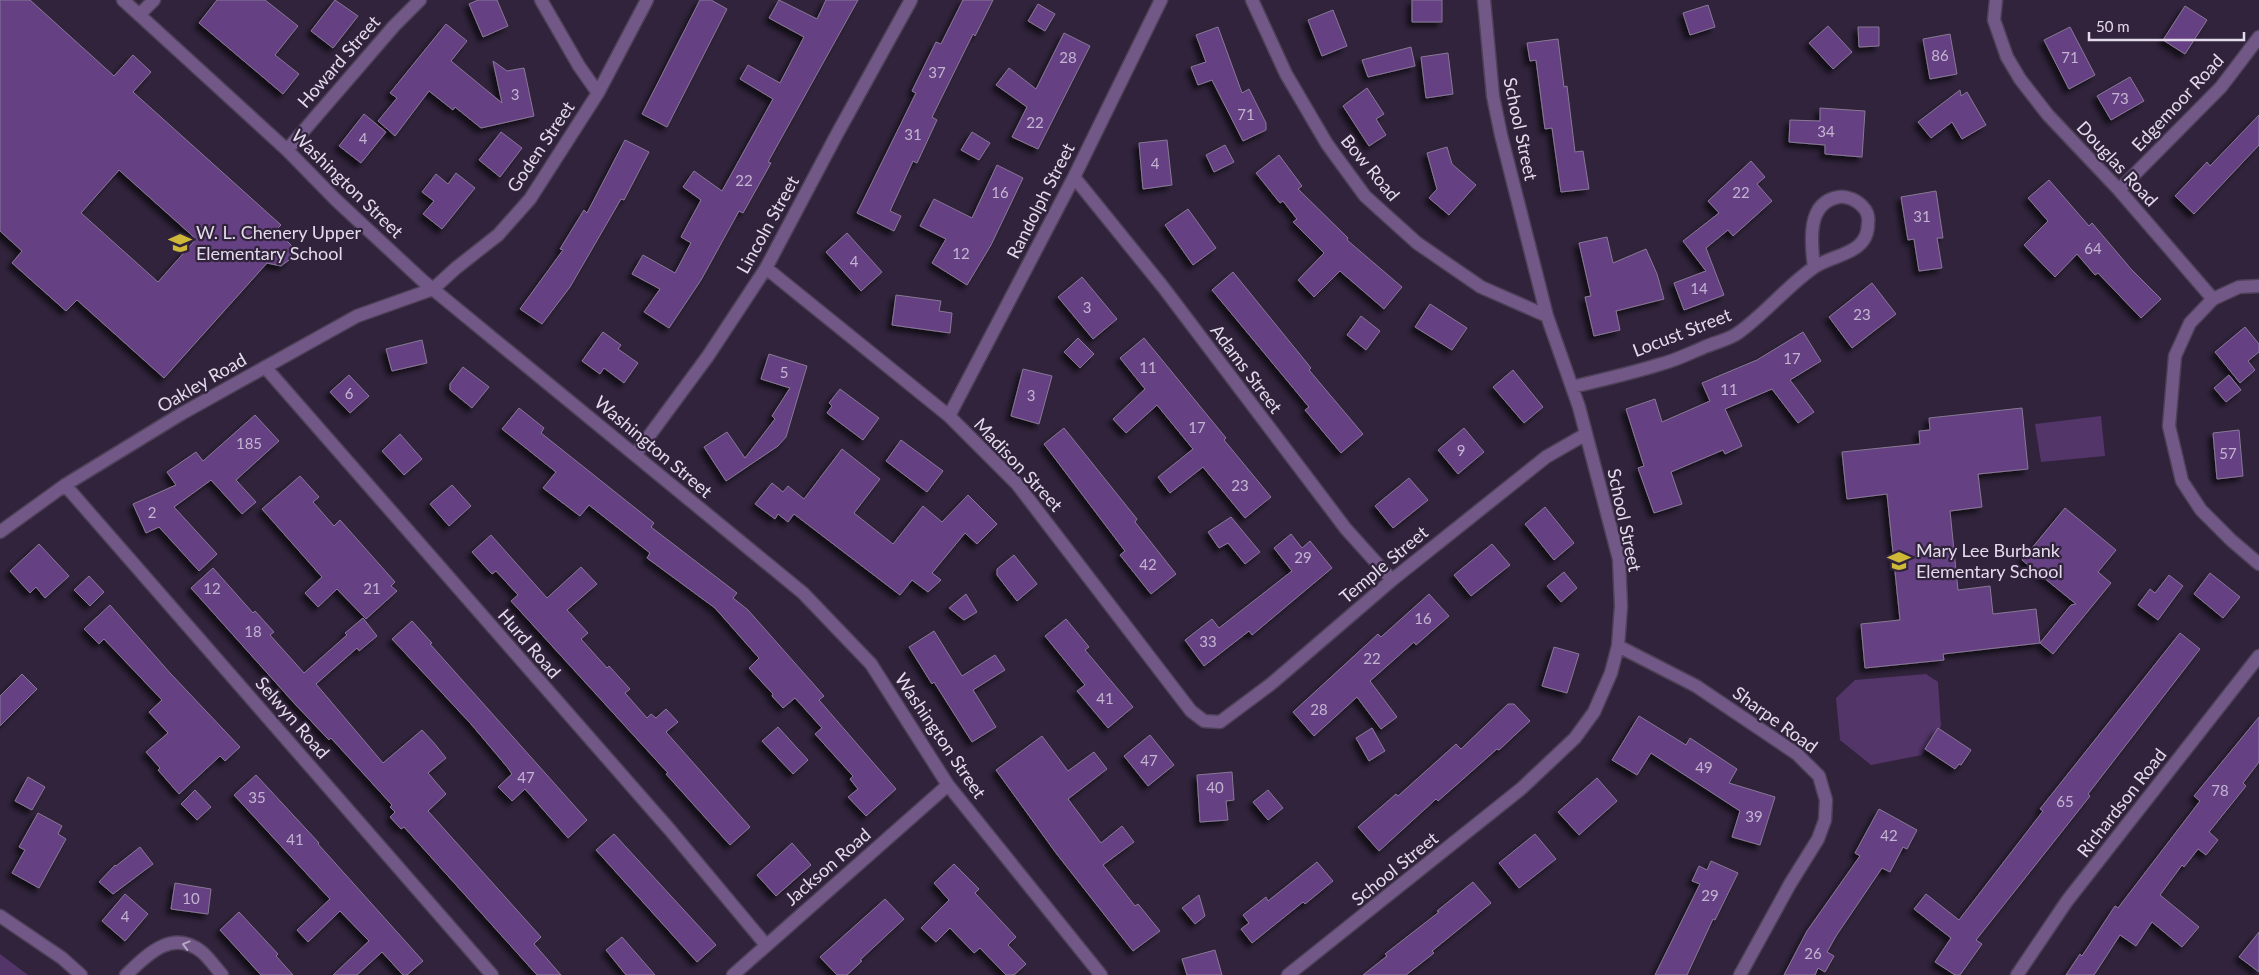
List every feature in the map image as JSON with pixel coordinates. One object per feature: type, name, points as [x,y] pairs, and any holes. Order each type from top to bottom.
[{"type":"street","name":"Washington Street","points":[[123,0],[287,150],[336,200],[433,289],[804,593],[871,664],[948,785],[1101,975]]},
{"type":"street","points":[[140,14],[154,0]]},
{"type":"street","name":"Howard Street","points":[[287,150],[394,26],[420,0]]},
{"type":"street","points":[[541,0],[579,66],[598,93]]},
{"type":"street","name":"Goden Street","points":[[433,289],[498,235],[530,199],[598,93],[647,0]]},
{"type":"street","name":"Lincoln Street","points":[[635,455],[708,356],[766,268],[911,0]]},
{"type":"street","name":"Randolph Street","points":[[949,416],[1074,177],[1161,0]]},
{"type":"street","name":"Bow Road","points":[[1252,0],[1286,74],[1326,144],[1365,196],[1417,243],[1481,287],[1547,316]]},
{"type":"street","name":"School Street","points":[[1288,975],[1522,788],[1576,738],[1594,712],[1611,673],[1618,646],[1621,606],[1619,559],[1586,434],[1547,316],[1501,135],[1493,96],[1484,0]]},
{"type":"street","name":"Douglas Road","points":[[1996,0],[1994,20],[2007,57],[2020,79],[2048,115],[2119,190],[2213,299]]},
{"type":"street","name":"Edgemoor Road","points":[[2119,190],[2221,87],[2259,37]]},
{"type":"street","name":"Adams Street","points":[[1074,177],[1163,287],[1346,530],[1392,580]]},
{"type":"street","name":"Locust Street","points":[[1572,387],[1662,364],[1737,334],[1814,267],[1846,255],[1861,244],[1868,232],[1868,216],[1863,207],[1856,201],[1845,197],[1832,198],[1816,214],[1810,241],[1814,267]]},
{"type":"street","name":"Madison Street","points":[[766,268],[949,416],[1017,484],[1191,711],[1207,721]]},
{"type":"street","points":[[2259,286],[2239,287],[2213,299],[2190,323],[2176,356],[2169,426],[2182,481],[2201,510],[2231,540],[2259,564]]},
{"type":"street","name":"Oakley Road","points":[[0,532],[65,484],[181,414],[357,316],[433,289]]},
{"type":"street","name":"Hurd Road","points":[[265,368],[670,830],[766,945]]},
{"type":"street","name":"Temple Street","points":[[1207,721],[1220,722],[1271,684],[1392,580],[1546,457],[1586,434]]},
{"type":"street","name":"Selwyn Road","points":[[65,484],[492,975]]},
{"type":"street","name":"Sharpe Road","points":[[1618,646],[1696,686],[1797,754],[1819,776],[1826,800],[1825,820],[1818,839],[1790,884],[1740,975]]},
{"type":"street","name":"Richardson Road","points":[[2017,975],[2067,901],[2259,656]]},
{"type":"street","name":"Jackson Road","points":[[733,975],[948,785]]},
{"type":"street","points":[[0,916],[62,958],[81,975]]},
{"type":"street","points":[[126,975],[147,955],[164,944],[185,943],[201,951],[222,975]]},
{"type":"shaded area","points":[[2101,416],[2105,456],[2041,462],[2035,424]]},
{"type":"shaded area","points":[[1926,674],[1938,682],[1941,726],[1922,755],[1871,765],[1840,740],[1836,698],[1855,680]]},
{"type":"shaded area","points":[[0,954],[28,975],[0,975]]},
{"type":"building","points":[[0,0],[30,0],[114,76],[133,55],[151,72],[133,92],[281,225],[276,230],[291,245],[293,252],[289,260],[281,266],[267,263],[164,378],[77,300],[66,311],[12,263],[22,251],[0,231]],"holes":[[[119,170],[196,239],[158,282],[81,213]]]},
{"type":"building","points":[[217,0],[265,0],[298,26],[275,55],[299,74],[283,94],[199,23]]},
{"type":"building","points":[[335,0],[358,16],[333,48],[311,31]]},
{"type":"building","points":[[478,0],[497,0],[508,26],[483,37],[469,4]]},
{"type":"building","points":[[700,0],[711,0],[727,9],[667,127],[642,114]]},
{"type":"building","points":[[779,0],[817,19],[826,0],[858,0],[768,162],[771,163],[743,213],[739,211],[701,280],[669,328],[644,312],[660,289],[632,274],[643,255],[675,273],[691,243],[681,237],[701,200],[683,187],[694,171],[722,191],[773,99],[740,79],[748,65],[780,83],[804,37],[769,18]]},
{"type":"building","points":[[963,0],[993,0],[975,36],[973,34],[932,117],[937,120],[917,163],[913,161],[890,211],[901,216],[894,231],[857,213],[916,93],[912,91],[936,42],[941,44]]},
{"type":"building","points":[[1412,0],[1442,0],[1442,22],[1412,22]]},
{"type":"building","points":[[1038,4],[1055,14],[1045,31],[1028,21]]},
{"type":"building","points":[[1708,5],[1715,27],[1690,35],[1683,13]]},
{"type":"building","points":[[2185,6],[2207,20],[2185,54],[2163,40]]},
{"type":"building","points":[[1333,10],[1347,46],[1322,56],[1308,20]]},
{"type":"building","points":[[446,24],[467,41],[451,61],[502,103],[493,61],[507,71],[524,68],[534,116],[481,128],[455,107],[453,110],[429,91],[395,136],[378,121],[397,98],[390,93]]},
{"type":"building","points":[[1828,26],[1852,52],[1833,69],[1809,43]]},
{"type":"building","points":[[1218,27],[1242,93],[1249,89],[1266,123],[1266,130],[1243,141],[1212,80],[1198,85],[1191,67],[1206,62],[1196,35]]},
{"type":"building","points":[[1858,27],[1879,27],[1879,46],[1859,47]]},
{"type":"building","points":[[2070,27],[2095,75],[2069,89],[2044,40]]},
{"type":"building","points":[[1064,33],[1090,46],[1038,149],[1012,137],[1027,107],[996,85],[1009,68],[1036,89]]},
{"type":"building","points":[[1950,34],[1957,74],[1930,79],[1923,39]]},
{"type":"building","points":[[1558,39],[1564,87],[1567,86],[1575,152],[1583,151],[1589,189],[1561,192],[1552,128],[1545,129],[1536,60],[1530,61],[1527,43]]},
{"type":"building","points":[[1411,47],[1415,66],[1368,77],[1362,60]]},
{"type":"building","points":[[1448,53],[1453,94],[1426,98],[1421,57]]},
{"type":"building","points":[[2130,77],[2144,101],[2111,120],[2097,96]]},
{"type":"building","points":[[1367,88],[1384,114],[1376,119],[1386,135],[1369,146],[1343,106]]},
{"type":"building","points":[[1960,90],[1961,96],[1967,92],[1986,125],[1962,139],[1952,122],[1931,138],[1918,122]]},
{"type":"building","points":[[1820,108],[1865,111],[1862,157],[1825,154],[1825,145],[1789,142],[1790,120],[1820,121]]},
{"type":"building","points":[[364,114],[386,132],[361,163],[339,146]]},
{"type":"building","points":[[2259,115],[2259,145],[2194,214],[2175,196],[2207,162],[2210,166]]},
{"type":"building","points":[[501,132],[522,148],[500,177],[479,160]]},
{"type":"building","points":[[972,132],[990,143],[979,160],[961,150]]},
{"type":"building","points":[[625,140],[649,152],[624,200],[621,199],[570,287],[542,324],[520,309],[563,250],[560,249],[584,210],[587,213]]},
{"type":"building","points":[[1167,140],[1172,185],[1143,189],[1139,143]]},
{"type":"building","points":[[1225,145],[1234,162],[1214,172],[1206,155]]},
{"type":"building","points":[[1447,147],[1452,164],[1476,185],[1449,215],[1429,198],[1437,189],[1427,153]]},
{"type":"building","points":[[1279,155],[1302,186],[1298,189],[1348,238],[1347,240],[1402,287],[1384,309],[1340,271],[1314,297],[1298,280],[1324,253],[1293,222],[1297,219],[1283,201],[1280,203],[1256,173]]},
{"type":"building","points":[[1751,161],[1765,177],[1757,184],[1772,201],[1733,236],[1728,230],[1706,248],[1724,295],[1684,310],[1674,283],[1706,271],[1683,241],[1719,213],[1708,201]]},
{"type":"building","points":[[997,165],[1023,178],[991,245],[967,285],[932,263],[946,239],[920,226],[934,199],[972,218]]},
{"type":"building","points":[[456,173],[475,188],[442,229],[423,214],[434,201],[422,192],[436,174],[448,184]]},
{"type":"building","points":[[2049,180],[2089,226],[2092,223],[2131,269],[2161,299],[2141,318],[2098,273],[2095,275],[2077,254],[2055,277],[2024,245],[2048,221],[2028,198]]},
{"type":"building","points":[[1936,191],[1943,238],[1937,238],[1942,268],[1919,271],[1914,239],[1908,240],[1901,197]]},
{"type":"building","points":[[1188,209],[1216,248],[1193,265],[1165,225]]},
{"type":"building","points":[[847,233],[882,272],[861,291],[826,252]]},
{"type":"building","points":[[1607,237],[1613,263],[1646,249],[1657,274],[1664,299],[1616,311],[1620,330],[1594,336],[1585,297],[1591,296],[1579,243]]},
{"type":"building","points":[[1233,272],[1311,368],[1309,370],[1363,434],[1341,453],[1305,410],[1309,407],[1212,290]]},
{"type":"building","points":[[1082,277],[1117,319],[1093,339],[1058,297]]},
{"type":"building","points":[[1872,283],[1896,314],[1852,348],[1829,317]]},
{"type":"building","points":[[896,295],[941,301],[939,311],[952,313],[950,333],[892,325]]},
{"type":"building","points":[[1430,304],[1467,328],[1452,350],[1415,327]]},
{"type":"building","points":[[1361,316],[1380,331],[1366,350],[1347,335]]},
{"type":"building","points":[[2245,327],[2259,344],[2259,352],[2248,361],[2255,370],[2240,383],[2215,352]]},
{"type":"building","points":[[603,332],[621,345],[618,349],[638,363],[624,383],[604,368],[600,374],[582,361]]},
{"type":"building","points":[[1803,332],[1821,361],[1790,380],[1814,412],[1798,423],[1772,389],[1725,409],[1742,446],[1725,454],[1723,450],[1671,472],[1682,504],[1654,513],[1638,468],[1644,466],[1626,409],[1655,399],[1662,422],[1710,401],[1702,383],[1757,360]]},
{"type":"building","points":[[1078,338],[1094,354],[1080,368],[1064,352]]},
{"type":"building","points":[[1144,338],[1226,438],[1224,440],[1271,497],[1245,518],[1203,467],[1170,493],[1158,477],[1193,449],[1157,405],[1126,433],[1113,419],[1145,389],[1120,358]]},
{"type":"building","points":[[422,340],[427,363],[392,371],[386,349]]},
{"type":"building","points":[[769,354],[807,366],[786,437],[778,446],[726,481],[704,447],[727,432],[745,458],[775,419],[772,416],[790,388],[761,379]]},
{"type":"building","points":[[463,367],[489,387],[472,408],[450,390],[450,384]]},
{"type":"building","points":[[1023,369],[1052,376],[1039,424],[1011,416]]},
{"type":"building","points":[[1513,370],[1543,407],[1524,423],[1493,387]]},
{"type":"building","points":[[349,375],[369,396],[350,413],[330,392]]},
{"type":"building","points":[[2229,375],[2241,390],[2226,402],[2214,388]]},
{"type":"building","points":[[840,389],[879,418],[863,440],[827,413],[832,406],[829,403]]},
{"type":"building","points":[[519,408],[544,428],[541,433],[654,523],[651,527],[737,593],[733,598],[748,610],[824,696],[819,700],[896,789],[866,816],[848,797],[858,789],[850,779],[853,776],[815,734],[822,728],[795,698],[783,708],[772,696],[773,694],[749,668],[759,658],[715,608],[647,558],[650,553],[589,505],[580,516],[543,488],[556,472],[502,429]]},
{"type":"building","points":[[2022,408],[2028,469],[1978,474],[1982,507],[1950,511],[1958,590],[1990,586],[1993,614],[2036,609],[2040,643],[1943,654],[1944,660],[1865,668],[1861,624],[1900,620],[1887,494],[1847,499],[1842,452],[1920,444],[1919,431],[1930,430],[1929,418]]},
{"type":"building","points":[[255,415],[279,441],[236,480],[256,502],[242,514],[211,480],[174,507],[217,554],[199,571],[159,527],[146,533],[133,504],[176,485],[167,472],[196,452],[203,461]]},
{"type":"building","points":[[1064,428],[1137,519],[1135,522],[1176,574],[1151,594],[1120,555],[1125,551],[1044,444]]},
{"type":"building","points":[[1464,428],[1484,452],[1458,474],[1438,450]]},
{"type":"building","points":[[2239,430],[2243,476],[2217,479],[2213,433]]},
{"type":"building","points":[[400,434],[422,459],[404,475],[382,451]]},
{"type":"building","points":[[901,440],[943,471],[927,492],[886,461]]},
{"type":"building","points":[[842,449],[880,479],[854,513],[893,544],[923,506],[942,522],[968,495],[997,524],[977,544],[965,533],[932,573],[941,580],[928,592],[912,580],[900,595],[794,514],[788,522],[778,514],[775,519],[755,504],[772,483],[783,492],[788,486],[804,499]]},
{"type":"building","points":[[300,476],[319,497],[313,502],[334,526],[340,520],[395,582],[391,586],[397,591],[366,619],[337,589],[318,607],[305,593],[322,577],[262,509]]},
{"type":"building","points":[[1409,478],[1428,500],[1393,528],[1375,506]]},
{"type":"building","points":[[452,485],[471,506],[449,526],[430,504]]},
{"type":"building","points":[[1545,507],[1574,543],[1554,560],[1525,524]]},
{"type":"building","points":[[2065,508],[2116,550],[2098,572],[2111,583],[2053,654],[2040,643],[2071,605],[2076,604],[2022,560]]},
{"type":"building","points":[[1231,517],[1260,552],[1245,564],[1228,543],[1219,548],[1208,532]]},
{"type":"building","points":[[1291,534],[1302,548],[1310,541],[1332,568],[1252,635],[1249,631],[1204,666],[1185,640],[1212,619],[1219,628],[1292,571],[1274,548]]},
{"type":"building","points":[[491,535],[547,598],[581,567],[597,584],[567,610],[588,633],[581,639],[607,668],[609,666],[630,689],[625,693],[647,718],[651,714],[656,718],[666,709],[678,722],[666,732],[750,827],[730,845],[666,774],[668,773],[511,601],[518,595],[496,571],[492,574],[472,552]]},
{"type":"building","points":[[39,544],[69,576],[45,598],[36,587],[30,593],[10,571]]},
{"type":"building","points":[[1492,544],[1510,565],[1471,596],[1454,575]]},
{"type":"building","points":[[1014,555],[1037,584],[1017,601],[997,575],[997,569]]},
{"type":"building","points":[[213,568],[253,613],[255,611],[274,632],[270,635],[304,673],[347,635],[345,633],[363,618],[377,636],[359,651],[357,648],[316,684],[383,763],[422,730],[434,743],[446,758],[428,773],[446,794],[428,811],[541,937],[534,944],[561,975],[537,975],[404,827],[401,829],[390,817],[395,812],[390,807],[392,805],[331,738],[329,740],[294,703],[191,588]]},
{"type":"building","points":[[1564,572],[1577,588],[1561,602],[1547,586]]},
{"type":"building","points":[[2210,573],[2240,597],[2223,618],[2194,594]]},
{"type":"building","points":[[2169,575],[2183,586],[2158,620],[2138,605],[2150,589],[2155,593]]},
{"type":"building","points":[[89,576],[104,592],[90,606],[74,590]]},
{"type":"building","points":[[966,594],[977,612],[964,620],[949,608]]},
{"type":"building","points":[[1429,594],[1449,616],[1416,645],[1414,642],[1370,681],[1397,717],[1381,729],[1357,697],[1314,736],[1293,712],[1378,634],[1381,637]]},
{"type":"building","points":[[110,605],[170,673],[240,747],[225,761],[220,756],[179,794],[158,770],[160,768],[146,752],[168,733],[149,712],[162,700],[104,639],[99,644],[84,629]]},
{"type":"building","points":[[1066,619],[1089,647],[1085,650],[1133,707],[1108,728],[1077,691],[1085,685],[1045,636]]},
{"type":"building","points":[[412,621],[432,643],[430,644],[587,820],[568,838],[525,789],[512,801],[498,787],[512,774],[508,768],[471,724],[392,639]]},
{"type":"building","points":[[934,631],[962,676],[995,655],[1005,670],[973,690],[996,727],[972,742],[909,647]]},
{"type":"building","points":[[2180,633],[2200,649],[2088,794],[2090,796],[1976,940],[1982,944],[1960,975],[1955,975],[1935,962],[1951,938],[1914,909],[1926,894],[1959,920],[2043,811],[2040,809]]},
{"type":"building","points":[[1554,647],[1579,654],[1567,693],[1542,686]]},
{"type":"building","points":[[22,674],[37,689],[0,726],[0,696]]},
{"type":"building","points":[[1508,704],[1514,704],[1530,721],[1499,750],[1497,749],[1438,801],[1436,799],[1379,851],[1358,827],[1396,794],[1398,796],[1456,744],[1461,749]]},
{"type":"building","points":[[1639,716],[1686,745],[1690,738],[1737,769],[1729,783],[1775,797],[1760,845],[1732,837],[1740,811],[1651,753],[1637,775],[1612,760]]},
{"type":"building","points":[[2259,717],[2259,762],[2243,783],[2246,786],[2209,832],[2218,840],[2206,855],[2198,849],[2184,867],[2182,865],[2160,895],[2199,927],[2182,947],[2152,922],[2136,946],[2120,935],[2094,975],[2066,975],[2080,954],[2082,956],[2115,906],[2118,908],[2200,801],[2194,796]]},
{"type":"building","points":[[778,727],[808,760],[793,774],[762,741]]},
{"type":"building","points":[[1372,728],[1385,751],[1369,761],[1356,738]]},
{"type":"building","points":[[1938,728],[1971,750],[1961,765],[1959,764],[1955,769],[1925,749]]},
{"type":"building","points":[[1150,735],[1174,765],[1148,786],[1124,756]]},
{"type":"building","points":[[1042,736],[1068,771],[1094,752],[1107,769],[1068,799],[1101,843],[1122,826],[1134,842],[1103,865],[1135,906],[1138,904],[1160,931],[1133,951],[1056,853],[996,770]]},
{"type":"building","points":[[1232,772],[1234,800],[1226,801],[1228,820],[1200,822],[1197,775]]},
{"type":"building","points":[[256,775],[423,961],[407,975],[403,975],[382,952],[357,975],[333,975],[369,941],[340,911],[308,942],[297,930],[330,899],[234,795]]},
{"type":"building","points":[[28,777],[45,787],[32,810],[15,801]]},
{"type":"building","points":[[1597,778],[1617,801],[1579,835],[1558,812]]},
{"type":"building","points":[[195,790],[211,807],[197,820],[181,804]]},
{"type":"building","points":[[1268,790],[1283,808],[1268,820],[1253,802]]},
{"type":"building","points":[[1879,809],[1917,830],[1907,849],[1903,847],[1890,872],[1882,868],[1836,936],[1827,952],[1834,956],[1825,972],[1818,968],[1815,975],[1784,975],[1807,931],[1860,856],[1855,853]]},
{"type":"building","points":[[38,813],[62,826],[58,834],[66,839],[39,888],[12,873],[25,850],[19,847]]},
{"type":"building","points":[[614,834],[716,945],[697,962],[596,850]]},
{"type":"building","points":[[1535,834],[1556,859],[1519,888],[1499,863]]},
{"type":"building","points":[[792,843],[811,865],[776,896],[757,875]]},
{"type":"building","points":[[140,847],[153,864],[113,894],[99,882],[115,865]]},
{"type":"building","points":[[1711,861],[1738,873],[1715,920],[1713,919],[1687,975],[1655,975],[1700,884],[1692,881],[1699,866],[1707,870]]},
{"type":"building","points":[[1317,862],[1333,881],[1305,904],[1303,902],[1252,943],[1241,929],[1249,923],[1243,915],[1266,897],[1268,901]]},
{"type":"building","points":[[954,864],[979,889],[975,893],[1016,937],[1008,945],[1026,964],[1014,975],[1006,975],[980,948],[974,953],[950,928],[936,942],[921,928],[949,900],[934,883]]},
{"type":"building","points":[[1473,882],[1491,903],[1432,951],[1434,953],[1406,975],[1363,975],[1387,956],[1385,954],[1439,912],[1437,911]]},
{"type":"building","points":[[175,883],[211,889],[208,914],[171,909]]},
{"type":"building","points":[[125,894],[148,914],[125,941],[102,921]]},
{"type":"building","points":[[1199,895],[1205,916],[1195,924],[1182,908]]},
{"type":"building","points":[[885,899],[904,919],[860,960],[862,961],[847,975],[837,975],[820,957]]},
{"type":"building","points":[[239,912],[278,954],[276,956],[293,975],[261,975],[220,930]]},
{"type":"building","points":[[2259,932],[2259,972],[2239,957]]},
{"type":"building","points":[[622,937],[655,975],[626,975],[606,950]]},
{"type":"building","points":[[1215,950],[1222,975],[1187,975],[1182,959]]},
{"type":"place","name":"W. L. Chenery Upper Elementary School","points":[[180,243]]},
{"type":"place","name":"Mary Lee Burbank Elementary School","points":[[1899,561]]}]
